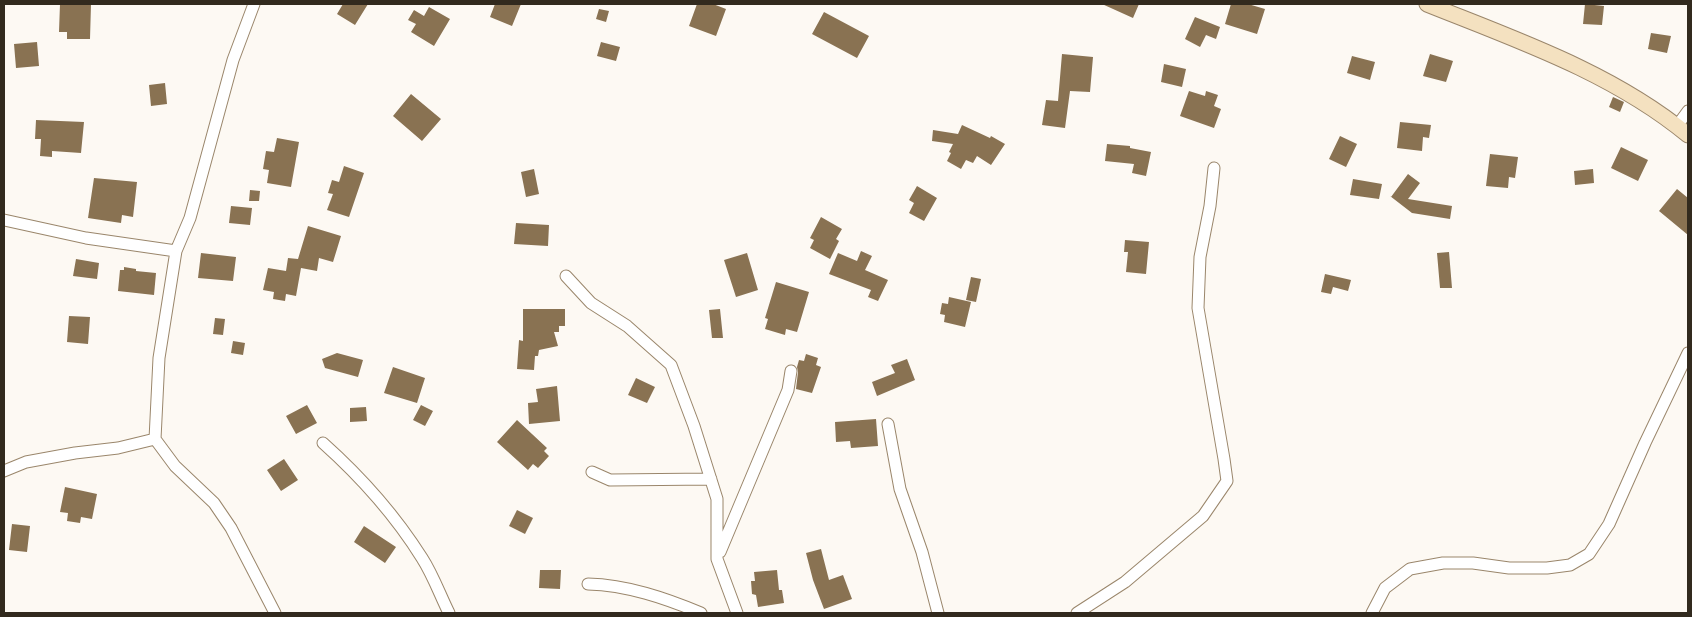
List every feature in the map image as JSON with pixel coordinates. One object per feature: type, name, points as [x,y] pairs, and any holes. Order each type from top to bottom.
[{"type":"street","points":[[254,4],[233,60],[190,218],[176,251],[159,358],[156,439],[175,466],[214,503],[227,522],[275,613]]},
{"type":"street","points":[[1427,4],[1533,46],[1616,86],[1666,116],[1683,130],[1688,111]]},
{"type":"street","points":[[1077,613],[1125,582],[1203,516],[1226,481],[1224,459],[1198,308],[1200,258],[1210,206],[1214,168]]},
{"type":"street","points":[[4,220],[86,238],[176,251]]},
{"type":"street","points":[[566,276],[591,303],[627,326],[671,365],[694,426],[717,499],[717,559],[737,613]]},
{"type":"street","points":[[1372,613],[1385,588],[1410,569],[1443,563],[1473,563],[1509,568],[1547,568],[1570,565],[1589,554],[1609,524],[1688,353]]},
{"type":"street","points":[[717,559],[788,390],[791,371]]},
{"type":"street","points":[[888,424],[900,489],[922,552],[938,613]]},
{"type":"street","points":[[4,471],[26,462],[75,453],[118,448],[156,439]]},
{"type":"street","points":[[323,443],[348,465],[393,515],[423,560],[449,613]]},
{"type":"street","points":[[592,472],[610,480],[711,479]]},
{"type":"street","points":[[588,584],[604,584],[665,598],[701,613]]},
{"type":"building","points":[[60,4],[91,4],[90,39],[67,39],[67,32],[59,32]]},
{"type":"building","points":[[343,4],[368,4],[355,25],[337,14]]},
{"type":"building","points":[[495,4],[521,4],[512,26],[490,17]]},
{"type":"building","points":[[697,4],[713,4],[726,9],[716,36],[689,26]]},
{"type":"building","points":[[1102,4],[1139,4],[1133,18]]},
{"type":"building","points":[[1231,4],[1248,4],[1265,9],[1257,34],[1225,24]]},
{"type":"building","points":[[1585,4],[1604,6],[1602,25],[1583,24]]},
{"type":"building","points":[[429,7],[450,19],[434,46],[411,32],[416,24],[408,20],[414,10],[424,16]]},
{"type":"building","points":[[599,9],[609,11],[606,22],[596,19]]},
{"type":"building","points":[[824,12],[869,36],[857,58],[812,34]]},
{"type":"building","points":[[1195,17],[1220,27],[1216,39],[1206,35],[1200,47],[1185,39]]},
{"type":"building","points":[[1651,33],[1671,36],[1667,53],[1648,49]]},
{"type":"building","points":[[37,42],[39,66],[16,68],[14,44]]},
{"type":"building","points":[[601,42],[620,47],[616,61],[597,56]]},
{"type":"building","points":[[1062,54],[1093,57],[1090,92],[1070,91],[1065,128],[1042,125],[1046,100],[1058,101]]},
{"type":"building","points":[[1430,54],[1453,61],[1446,82],[1423,76]]},
{"type":"building","points":[[1352,56],[1375,62],[1370,80],[1347,73]]},
{"type":"building","points":[[1164,64],[1186,69],[1182,87],[1161,82]]},
{"type":"building","points":[[165,83],[167,104],[151,106],[149,85]]},
{"type":"building","points":[[1189,91],[1205,96],[1206,91],[1218,95],[1214,106],[1221,109],[1214,128],[1180,116]]},
{"type":"building","points":[[411,94],[441,119],[422,141],[393,116]]},
{"type":"building","points":[[1613,97],[1624,102],[1620,112],[1609,107]]},
{"type":"building","points":[[36,120],[84,122],[81,153],[52,151],[52,157],[40,156],[41,139],[35,139]]},
{"type":"building","points":[[1400,122],[1431,125],[1429,138],[1423,137],[1422,151],[1397,148]]},
{"type":"building","points":[[962,125],[990,138],[991,136],[1005,144],[991,165],[977,156],[973,163],[966,160],[961,169],[947,161],[953,144],[932,141],[933,130],[958,134]]},
{"type":"building","points":[[1340,136],[1357,144],[1346,167],[1329,159]]},
{"type":"building","points":[[277,138],[299,142],[291,187],[267,183],[269,170],[263,169],[266,151],[274,152]]},
{"type":"building","points":[[1107,144],[1130,146],[1130,148],[1151,152],[1146,176],[1132,173],[1134,164],[1105,161]]},
{"type":"building","points":[[1621,147],[1648,160],[1638,181],[1611,168]]},
{"type":"building","points":[[1490,154],[1518,157],[1515,178],[1509,177],[1508,188],[1486,186]]},
{"type":"building","points":[[344,166],[364,173],[349,217],[327,210],[333,194],[328,193],[332,180],[339,182]]},
{"type":"building","points":[[534,169],[539,194],[526,197],[521,172]]},
{"type":"building","points":[[1593,169],[1594,183],[1575,185],[1574,171]]},
{"type":"building","points":[[1408,174],[1420,183],[1408,199],[1452,206],[1450,219],[1412,213],[1391,197]]},
{"type":"building","points":[[94,178],[137,182],[133,217],[122,215],[121,223],[88,218]]},
{"type":"building","points":[[1353,179],[1382,184],[1379,199],[1350,195]]},
{"type":"building","points":[[917,186],[937,198],[924,221],[909,213],[914,203],[909,200]]},
{"type":"building","points":[[1677,189],[1688,198],[1688,235],[1659,211]]},
{"type":"building","points":[[250,190],[260,191],[259,201],[249,201]]},
{"type":"building","points":[[231,206],[252,208],[250,225],[229,223]]},
{"type":"building","points":[[821,217],[842,229],[836,239],[839,241],[830,259],[810,248],[814,240],[810,238]]},
{"type":"building","points":[[516,223],[549,225],[548,246],[514,244]]},
{"type":"building","points":[[308,226],[341,236],[333,262],[319,258],[317,271],[301,268],[296,296],[286,294],[285,301],[273,299],[274,292],[263,290],[268,268],[286,271],[288,258],[298,259]]},
{"type":"building","points":[[1125,240],[1149,242],[1146,274],[1126,272],[1128,252],[1124,252]]},
{"type":"building","points":[[861,251],[872,256],[865,270],[888,280],[878,301],[868,297],[871,290],[829,274],[838,253],[857,261]]},
{"type":"building","points":[[1449,252],[1452,288],[1440,288],[1437,253]]},
{"type":"building","points":[[201,253],[236,257],[233,281],[198,278]]},
{"type":"building","points":[[747,253],[758,290],[736,297],[724,260]]},
{"type":"building","points":[[76,259],[99,263],[97,279],[73,276]]},
{"type":"building","points":[[124,267],[136,269],[136,271],[156,273],[154,295],[118,291],[120,270],[124,270]]},
{"type":"building","points":[[1325,274],[1351,280],[1348,291],[1333,287],[1331,294],[1321,292]]},
{"type":"building","points":[[971,277],[981,279],[976,302],[966,300]]},
{"type":"building","points":[[776,282],[809,292],[797,332],[786,329],[785,335],[765,329],[768,319],[765,318]]},
{"type":"building","points":[[949,297],[971,302],[965,327],[944,322],[945,315],[940,314],[942,303],[948,304]]},
{"type":"building","points":[[523,309],[565,309],[565,326],[559,326],[559,332],[554,332],[558,346],[539,350],[538,356],[535,356],[534,370],[517,369],[519,340],[523,341]]},
{"type":"building","points":[[720,309],[723,338],[712,338],[709,310]]},
{"type":"building","points":[[69,316],[90,317],[88,344],[67,342]]},
{"type":"building","points":[[215,318],[225,319],[223,335],[213,334]]},
{"type":"building","points":[[233,341],[245,343],[243,355],[231,353]]},
{"type":"building","points":[[337,353],[363,360],[358,377],[325,368],[322,359]]},
{"type":"building","points":[[806,354],[818,358],[816,365],[821,367],[812,393],[796,389],[799,360],[804,361]]},
{"type":"building","points":[[907,359],[915,380],[877,396],[872,382],[895,373],[891,365]]},
{"type":"building","points":[[393,367],[425,378],[417,403],[384,393]]},
{"type":"building","points":[[636,378],[655,387],[647,403],[628,395]]},
{"type":"building","points":[[557,386],[560,421],[529,424],[528,403],[538,402],[536,389]]},
{"type":"building","points":[[307,405],[317,423],[296,434],[286,416]]},
{"type":"building","points":[[421,405],[433,411],[425,426],[413,420]]},
{"type":"building","points":[[366,407],[367,421],[350,422],[350,408]]},
{"type":"building","points":[[876,419],[878,446],[851,448],[850,441],[836,442],[835,422]]},
{"type":"building","points":[[517,420],[547,448],[544,451],[549,456],[538,468],[533,464],[528,470],[497,442]]},
{"type":"building","points":[[284,459],[298,480],[281,491],[267,470]]},
{"type":"building","points":[[65,487],[97,494],[92,519],[81,517],[80,523],[67,521],[68,513],[60,512]]},
{"type":"building","points":[[517,510],[533,518],[525,534],[509,526]]},
{"type":"building","points":[[12,524],[30,526],[27,552],[9,550]]},
{"type":"building","points":[[364,526],[396,547],[385,563],[354,542]]},
{"type":"building","points":[[821,549],[829,580],[843,575],[852,599],[824,609],[813,580],[806,553]]},
{"type":"building","points":[[540,570],[561,570],[560,589],[539,588]]},
{"type":"building","points":[[777,570],[779,590],[782,590],[784,603],[758,607],[756,595],[752,594],[751,581],[755,581],[754,572]]}]
